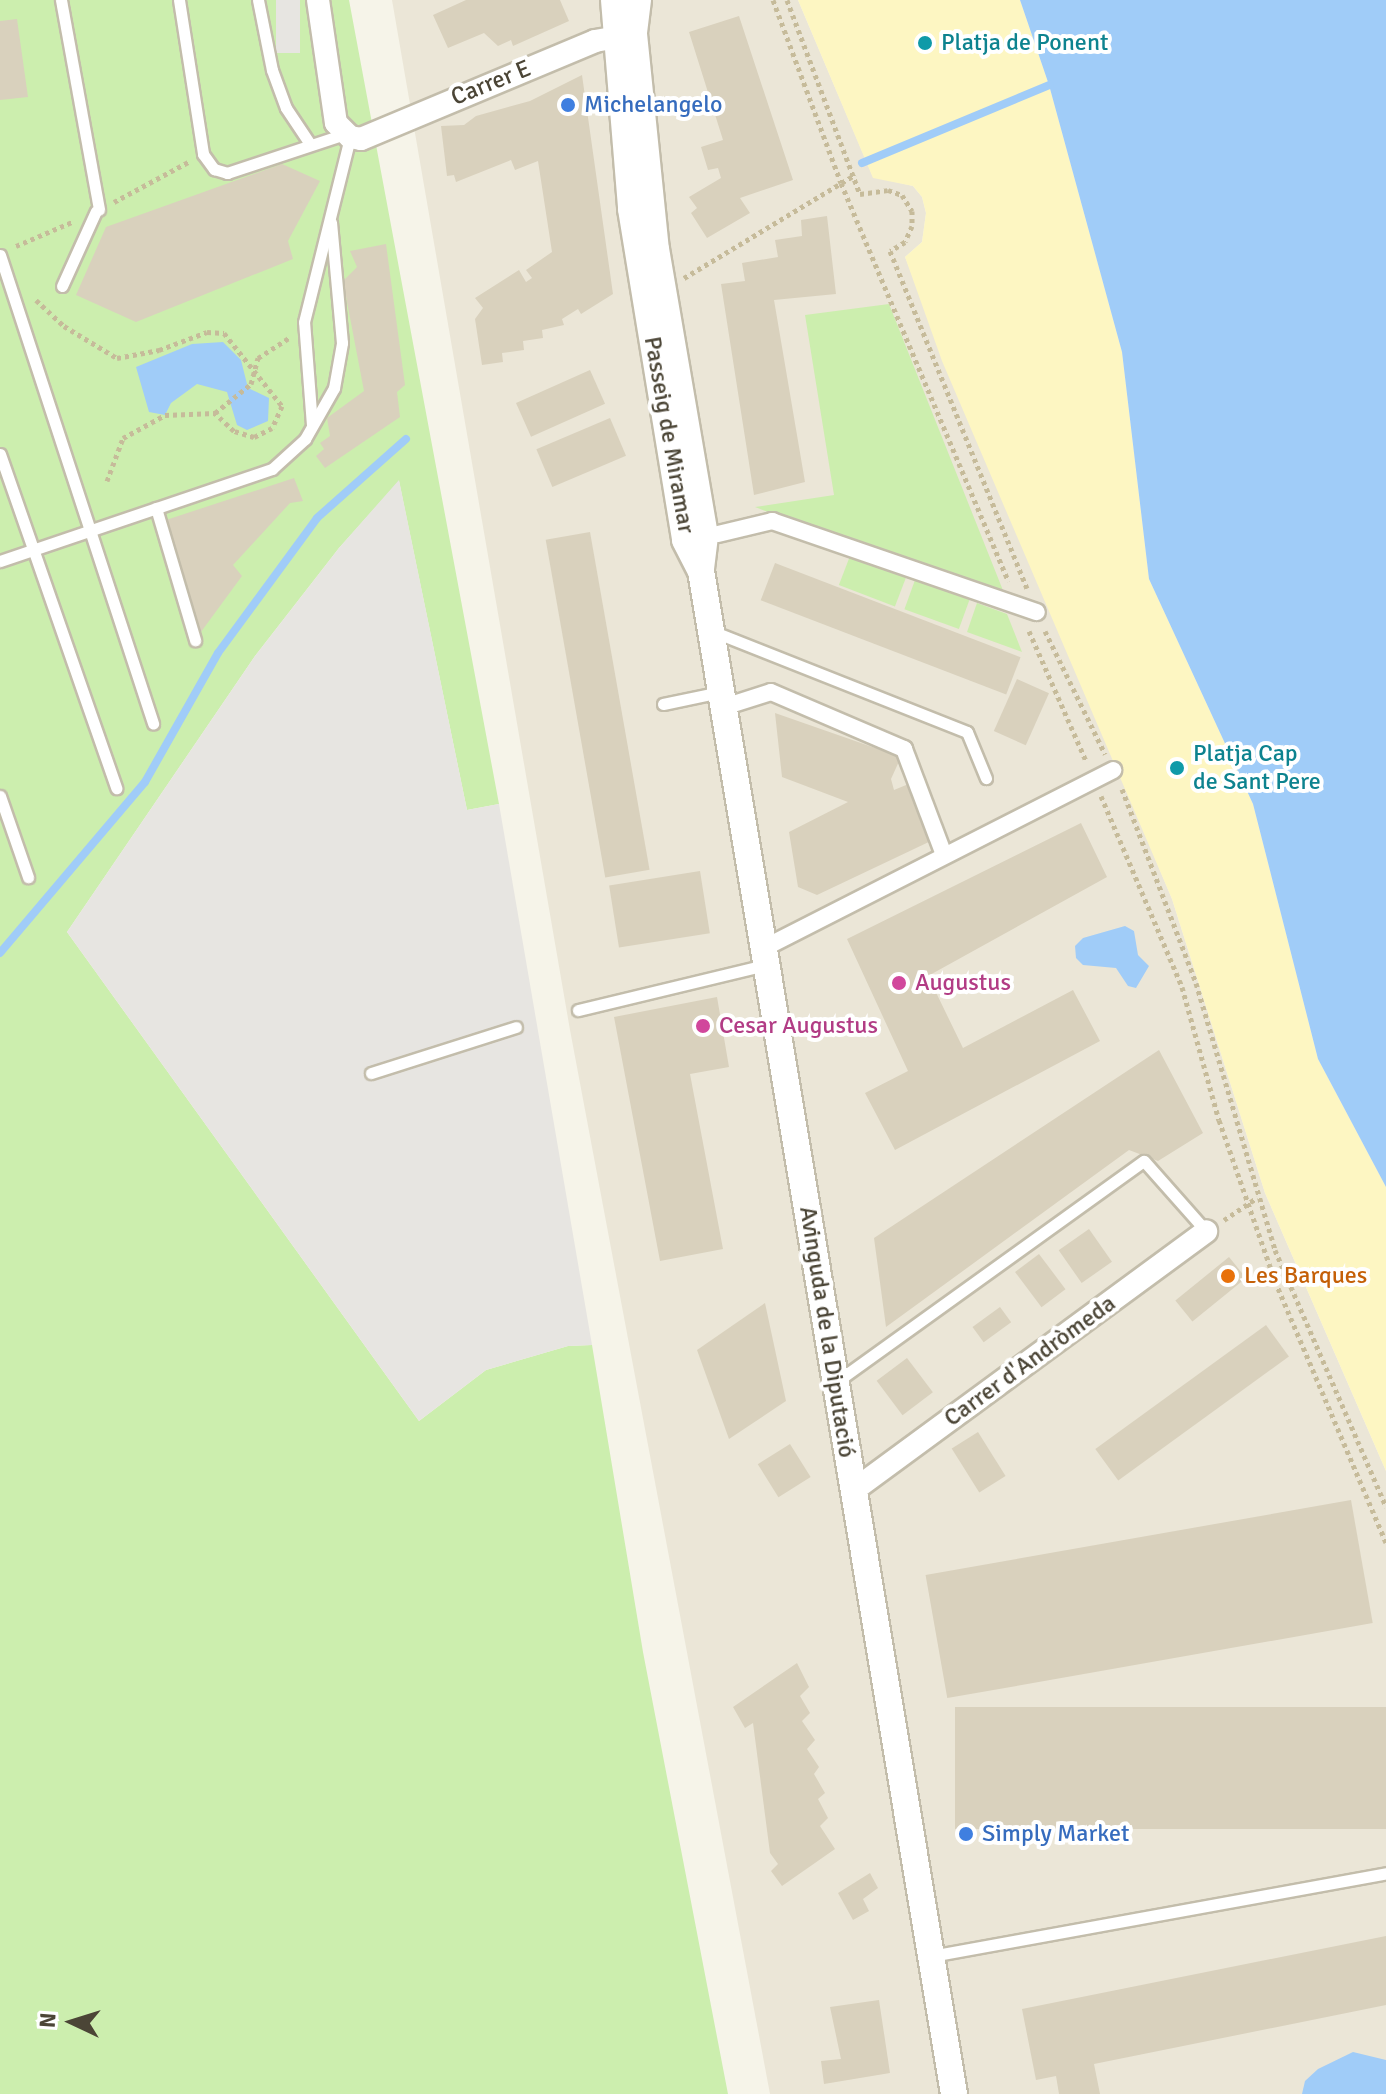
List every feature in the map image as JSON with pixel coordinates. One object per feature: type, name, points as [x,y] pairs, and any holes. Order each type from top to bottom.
[{"type":"street","points":[[318,0],[336,123],[348,136]]},
{"type":"street","name":"Passeig de Miramar","points":[[638,0],[615,35],[631,209],[685,540],[701,571]]},
{"type":"street","name":"Carrer E","points":[[348,136],[361,139],[615,35]]},
{"type":"street","name":"Passeig de Miramar","points":[[615,35],[656,249],[705,536],[701,571]]},
{"type":"street","points":[[718,534],[772,521],[1037,612]]},
{"type":"street","name":"Avinguda de la Diputació","points":[[701,571],[954,2094]]},
{"type":"street","points":[[722,700],[771,692],[904,749],[944,855]]},
{"type":"street","points":[[765,957],[944,855],[1113,770]]},
{"type":"street","name":"Carrer d'Andròmeda","points":[[854,1490],[1206,1231]]},
{"type":"lane","points":[[61,0],[98,210],[62,286]]},
{"type":"lane","points":[[179,0],[203,154],[214,169],[227,173],[310,144],[348,136],[331,223],[311,284],[304,328],[312,426]]},
{"type":"lane","points":[[258,0],[272,70],[286,108],[310,144]]},
{"type":"lane","points":[[0,561],[272,469],[312,426],[334,388],[342,343],[331,223]]},
{"type":"lane","points":[[0,255],[87,532],[153,724]]},
{"type":"lane","points":[[0,454],[116,788]]},
{"type":"lane","points":[[156,508],[195,640]]},
{"type":"lane","points":[[711,631],[967,732],[986,778]]},
{"type":"lane","points":[[663,704],[722,700]]},
{"type":"lane","points":[[0,796],[28,877]]},
{"type":"lane","points":[[578,1010],[765,957]]},
{"type":"lane","points":[[371,1073],[516,1027]]},
{"type":"lane","points":[[836,1382],[1144,1161],[1206,1231]]},
{"type":"lane","points":[[931,1957],[1386,1873]]},
{"type":"path","points":[[787,0],[860,194],[888,190],[902,195],[912,211],[912,226],[905,242],[890,251],[1066,681],[1113,770],[1196,983],[1257,1198],[1386,1507]]},
{"type":"path","points":[[663,291],[855,175]]},
{"type":"path","points":[[5,272],[64,326],[117,358],[159,350],[207,332],[224,333],[247,355],[254,377],[282,406],[272,428],[254,437],[234,431],[215,413]]},
{"type":"path","points":[[107,481],[123,438],[165,415],[215,413],[251,384],[258,358],[304,328]]},
{"type":"path","points":[[1241,1209],[1257,1198]]},
{"type":"shaded area","points":[[276,0],[300,0],[300,53],[276,53]]},
{"type":"shaded area","points":[[392,0],[798,0],[873,177],[913,186],[922,197],[926,213],[922,242],[905,257],[1172,899],[1265,1193],[1386,1471],[1386,2094],[770,2094],[570,1030]]},
{"type":"shaded area","points":[[399,480],[467,810],[499,804],[592,1345],[568,1346],[486,1370],[419,1421],[67,932],[255,656],[339,548]]},
{"type":"green space","points":[[0,0],[349,0],[499,804],[467,810],[399,481],[339,548],[255,656],[67,932],[419,1421],[486,1370],[568,1346],[592,1345],[643,1652],[728,2094],[0,2094]]},
{"type":"green space","points":[[889,304],[1008,603],[755,507],[834,495],[805,315]]},
{"type":"green space","points":[[850,556],[906,578],[895,606],[839,585]]},
{"type":"green space","points":[[915,580],[970,600],[959,629],[904,609]]},
{"type":"green space","points":[[977,603],[1007,614],[1022,652],[967,632]]},
{"type":"sand","name":"Platja Cap de Sant Pere","points":[[798,0],[1020,0],[1049,85],[1122,352],[1149,579],[1253,804],[1318,1059],[1386,1187],[1386,1471],[1265,1193],[1172,899],[942,361],[905,257],[922,242],[926,213],[922,197],[913,186],[873,178]]},
{"type":"water","points":[[1020,0],[1386,0],[1386,1187],[1318,1059],[1253,804],[1149,579],[1122,352],[1049,85]]},
{"type":"water","points":[[223,342],[241,360],[248,388],[269,398],[268,421],[247,430],[237,425],[227,392],[197,384],[171,403],[165,415],[149,412],[136,367],[192,344]]},
{"type":"water","points":[[1125,926],[1134,931],[1138,955],[1149,966],[1136,988],[1128,986],[1116,968],[1083,965],[1076,958],[1075,946],[1083,938]]},
{"type":"water","points":[[1353,2052],[1386,2060],[1386,2094],[1302,2094],[1305,2081],[1318,2069]]},
{"type":"building","points":[[466,0],[560,0],[569,21],[513,46],[511,40],[498,46],[484,33],[448,48],[433,15]]},
{"type":"building","points":[[739,16],[793,180],[740,198],[750,213],[707,238],[691,213],[697,208],[689,197],[721,178],[718,168],[708,170],[701,147],[723,140],[689,32]]},
{"type":"building","points":[[17,19],[28,97],[0,100],[0,21]]},
{"type":"building","points":[[582,75],[613,294],[581,314],[578,309],[562,319],[564,325],[542,330],[543,338],[523,341],[524,350],[502,353],[503,362],[482,365],[475,319],[483,308],[475,298],[519,270],[526,282],[532,278],[526,270],[552,252],[538,161],[515,170],[511,160],[456,182],[454,175],[447,176],[441,126],[464,125],[476,116],[530,101]]},
{"type":"building","points":[[282,164],[320,181],[288,241],[293,259],[136,322],[76,295],[106,227]]},
{"type":"building","points":[[827,216],[836,294],[774,300],[805,482],[754,495],[721,284],[745,281],[742,263],[778,257],[775,240],[802,236],[801,220]]},
{"type":"building","points":[[386,244],[405,385],[397,392],[400,417],[325,468],[316,456],[324,449],[320,443],[330,436],[327,418],[364,391],[343,281],[357,267],[350,251]]},
{"type":"building","points":[[590,370],[605,404],[531,437],[516,403]]},
{"type":"building","points":[[610,418],[626,456],[552,487],[536,449]]},
{"type":"building","points":[[294,478],[303,501],[290,503],[233,565],[242,576],[198,636],[163,521]]},
{"type":"building","points":[[590,532],[650,870],[605,878],[546,540]]},
{"type":"building","points":[[775,563],[1021,657],[1006,695],[761,600]]},
{"type":"building","points":[[1017,679],[1049,693],[1026,745],[994,731]]},
{"type":"building","points":[[775,713],[901,757],[891,779],[894,790],[911,783],[933,840],[817,895],[798,887],[789,832],[848,802],[782,777]]},
{"type":"building","name":"Augustus","points":[[1081,823],[1107,877],[928,976],[963,1048],[1073,990],[1100,1041],[895,1150],[865,1093],[908,1071],[847,939]]},
{"type":"building","points":[[700,871],[710,933],[619,948],[609,885]]},
{"type":"building","points":[[717,997],[729,1067],[690,1074],[723,1249],[660,1261],[614,1017]]},
{"type":"building","points":[[1159,1050],[1203,1133],[1158,1161],[1129,1150],[886,1327],[874,1238]]},
{"type":"building","points":[[1089,1229],[1112,1262],[1082,1283],[1059,1250]]},
{"type":"building","points":[[1039,1254],[1065,1289],[1042,1307],[1015,1272]]},
{"type":"building","points":[[1229,1257],[1246,1278],[1192,1321],[1175,1300]]},
{"type":"building","points":[[765,1303],[786,1401],[729,1439],[697,1350]]},
{"type":"building","points":[[1000,1307],[1011,1322],[984,1342],[972,1327]]},
{"type":"building","points":[[1266,1325],[1289,1357],[1118,1481],[1095,1449]]},
{"type":"building","points":[[907,1358],[933,1392],[903,1415],[877,1381]]},
{"type":"building","points":[[978,1432],[1006,1476],[979,1493],[952,1448]]},
{"type":"building","points":[[790,1444],[811,1477],[778,1497],[758,1464]]},
{"type":"building","points":[[1351,1500],[1373,1623],[947,1698],[926,1575]]},
{"type":"building","points":[[797,1663],[809,1687],[800,1696],[810,1713],[802,1721],[815,1740],[807,1749],[819,1767],[814,1774],[825,1793],[818,1799],[828,1818],[820,1826],[835,1849],[782,1886],[771,1871],[778,1864],[770,1853],[753,1723],[745,1728],[733,1707]]},
{"type":"building","points":[[955,1707],[1386,1707],[1386,1829],[955,1829]]},
{"type":"building","points":[[870,1873],[878,1888],[863,1899],[869,1911],[853,1920],[838,1893]]},
{"type":"building","points":[[1386,1936],[1386,2005],[1094,2064],[1100,2094],[1059,2094],[1056,2076],[1036,2080],[1022,2009]]},
{"type":"building","points":[[879,2000],[890,2073],[824,2084],[821,2061],[841,2059],[830,2007]]},
{"type":"waterway","points":[[862,163],[1049,85]]},
{"type":"waterway","points":[[0,953],[145,782],[218,653],[317,518],[406,439]]},
{"type":"place","name":"Platja de Ponent","points":[[925,43]]},
{"type":"place","name":"Michelangelo","points":[[568,105]]},
{"type":"place","name":"Platja Cap de Sant Pere","points":[[1177,768]]},
{"type":"place","name":"Augustus","points":[[899,983]]},
{"type":"place","name":"Cesar Augustus","points":[[703,1026]]},
{"type":"place","name":"Les Barques","points":[[1228,1276]]},
{"type":"place","name":"Simply Market","points":[[966,1834]]}]
